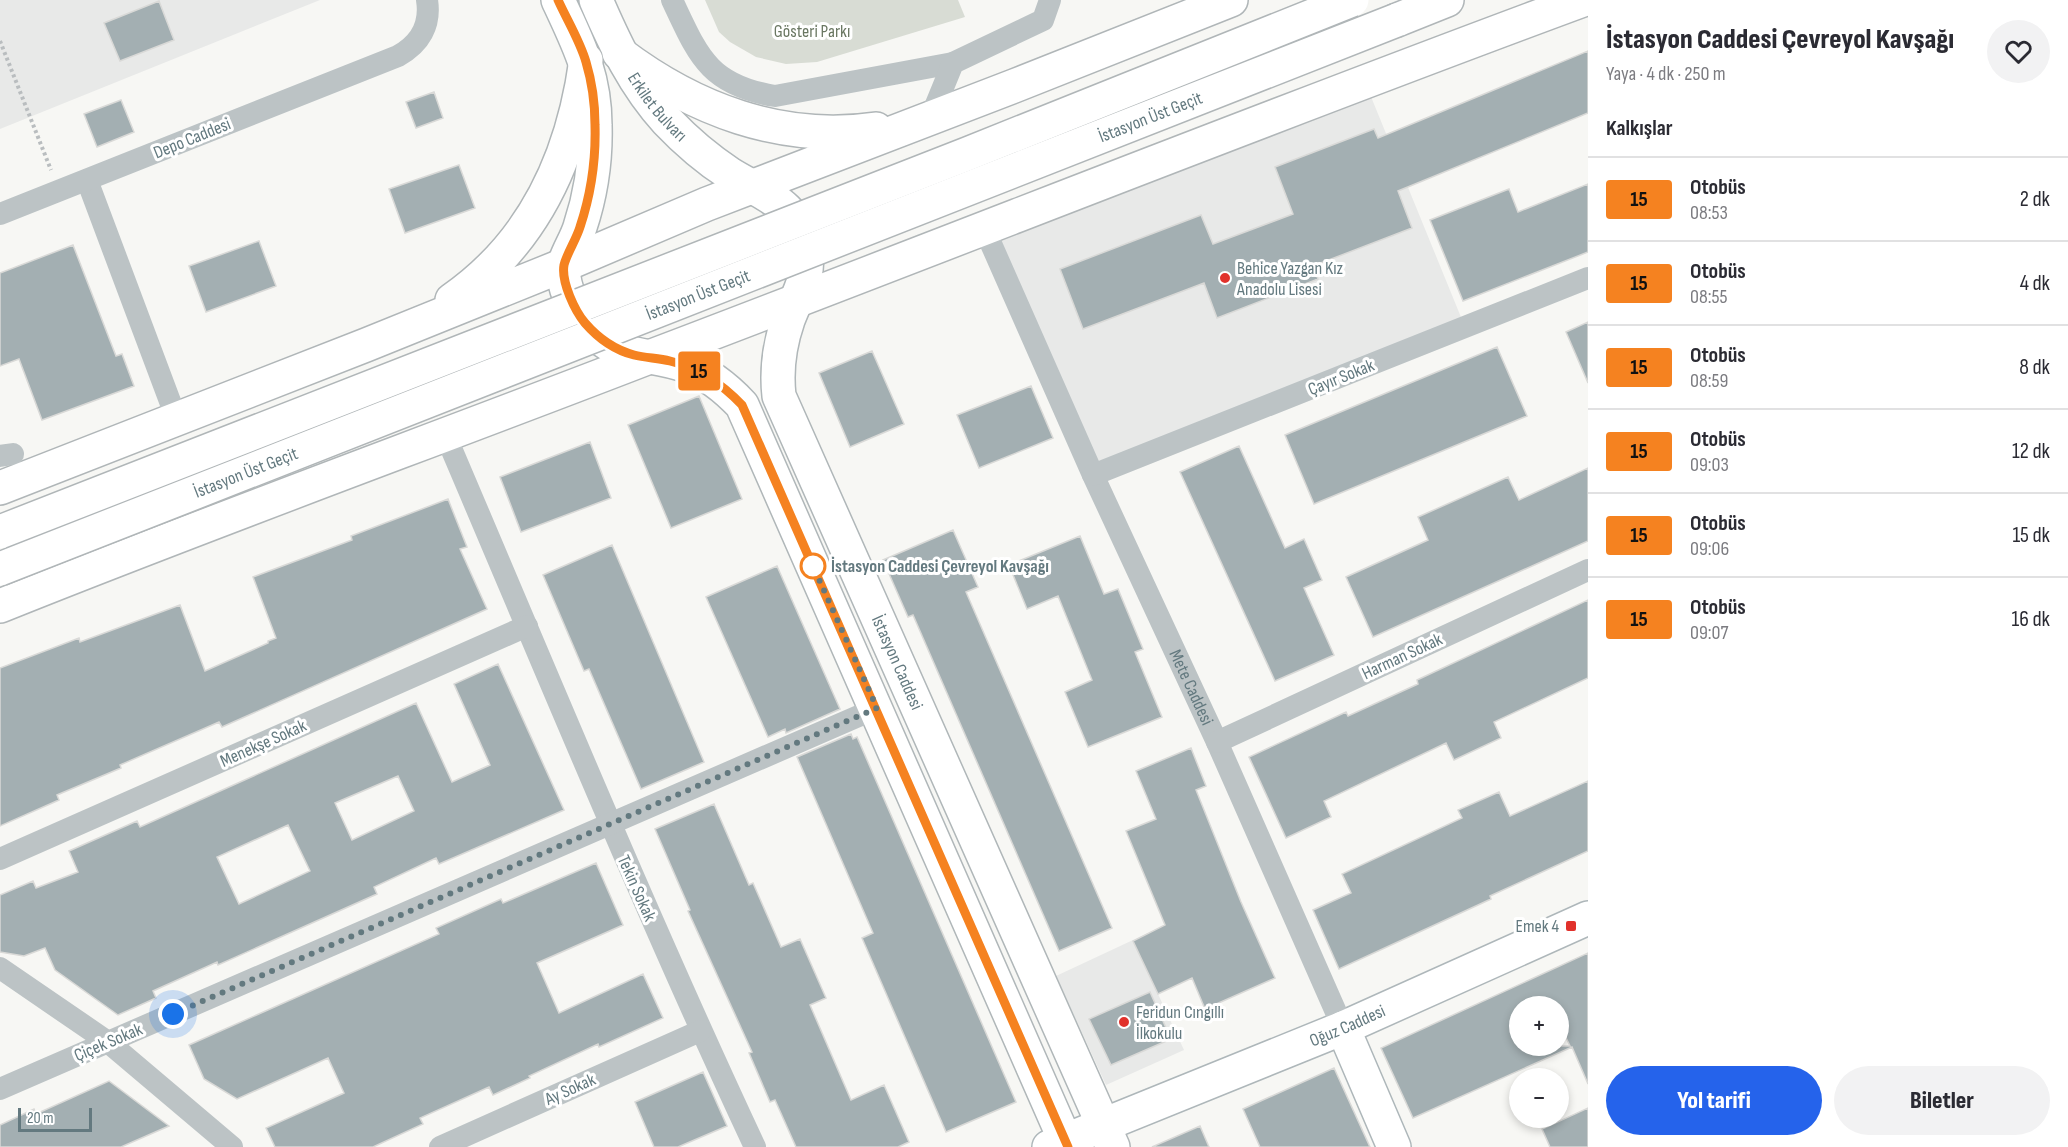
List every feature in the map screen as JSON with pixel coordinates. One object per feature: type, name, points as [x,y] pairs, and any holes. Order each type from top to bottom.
[{"type":"main road","points":[[558,0],[586,60],[595,122],[595,154],[586,211],[564,266],[567,288],[575,309],[594,333],[619,350],[634,355],[669,360],[707,375],[726,388],[742,405],[877,708],[1060,1145]]},
{"type":"main road","name":"Erkilet Bulvarı","points":[[596,0],[619,53],[649,100],[686,140],[722,168],[753,186]]},
{"type":"main road","points":[[0,488],[564,266],[753,186],[1231,0]]},
{"type":"main road","name":"İstasyon Üst Geçit","points":[[0,531],[967,154],[1352,0]]},
{"type":"main road","name":"İstasyon Üst Geçit","points":[[0,569],[1447,0]]},
{"type":"main road","points":[[0,606],[208,524],[650,357],[1318,99],[1583,0]]},
{"type":"main road","points":[[619,53],[647,74],[688,97],[720,111],[773,126],[836,132],[900,126],[930,118]]},
{"type":"main road","points":[[400,331],[431,315],[459,296],[493,265],[529,221],[547,192],[562,160],[573,128],[586,60]]},
{"type":"main road","name":"İstasyon Caddesi","points":[[753,186],[777,200],[796,221],[806,250],[807,268],[804,285],[789,317],[779,353],[777,375],[779,396],[1108,1136]]},
{"type":"main road","name":"Oğuz Caddesi","points":[[1060,1145],[1108,1136],[1588,918]]},
{"type":"main road","name":"Mete Caddesi","points":[[1342,1028],[1394,1147]]},
{"type":"street","name":"Depo Caddesi","points":[[0,214],[385,62],[408,50],[417,42],[427,21],[427,0]]},
{"type":"street","points":[[672,0],[697,52],[707,64],[732,84],[760,94],[775,96],[953,63],[1043,20],[1050,0]]},
{"type":"street","points":[[930,118],[953,63]]},
{"type":"street","points":[[87,180],[177,420]]},
{"type":"street","name":"Mete Caddesi","points":[[984,228],[1093,475],[1217,742],[1342,1028]]},
{"type":"street","name":"Çayır Sokak","points":[[1093,475],[1588,279]]},
{"type":"street","name":"Tekin Sokak","points":[[445,434],[609,824],[700,1031],[755,1147]]},
{"type":"street","name":"Harman Sokak","points":[[1217,742],[1588,570]]},
{"type":"street","name":"Menekşe Sokak","points":[[0,859],[526,626]]},
{"type":"street","name":"Çiçek Sokak","points":[[0,1089],[877,708]]},
{"type":"street","points":[[0,968],[108,1042],[231,1147]]},
{"type":"street","name":"Ay Sokak","points":[[440,1147],[700,1031]]},
{"type":"path","points":[[0,41],[59,191]]},
{"type":"shaded area","points":[[0,0],[320,0],[0,129]]},
{"type":"shaded area","name":"Behice Yazgan Kız Anadolu Lisesi","points":[[1365,82],[1465,327],[1093,475],[984,228]]},
{"type":"shaded area","name":"Feridun Cıngıllı İlkokulu","points":[[1148,933],[1173,987],[1158,994],[1184,1050],[1106,1085],[1056,976]]},
{"type":"green space","name":"Gösteri Parkı","points":[[705,0],[958,0],[965,17],[817,62],[786,64],[756,57],[730,42],[719,32]]},
{"type":"building","points":[[159,1],[174,40],[120,61],[104,23]]},
{"type":"building","points":[[1588,51],[1588,113],[1398,191],[1412,228],[1313,266],[1318,279],[1217,318],[1204,283],[1083,329],[1060,269],[1201,215],[1213,244],[1293,214],[1275,167],[1374,129],[1378,138]]},
{"type":"building","points":[[434,92],[443,118],[416,128],[406,102]]},
{"type":"building","points":[[121,100],[134,132],[97,147],[84,114]]},
{"type":"building","points":[[459,165],[475,208],[405,233],[389,189]]},
{"type":"building","points":[[1588,184],[1588,252],[1463,301],[1430,220],[1509,189],[1518,212]]},
{"type":"building","points":[[259,241],[276,286],[206,312],[189,266]]},
{"type":"building","points":[[73,245],[116,356],[122,354],[134,386],[42,420],[19,359],[0,366],[0,273]]},
{"type":"building","points":[[1588,322],[1588,383],[1566,332]]},
{"type":"building","points":[[1497,347],[1527,416],[1314,504],[1285,435]]},
{"type":"building","points":[[872,351],[904,424],[850,447],[819,373]]},
{"type":"building","points":[[1031,386],[1053,438],[979,468],[957,415]]},
{"type":"building","points":[[699,396],[742,499],[671,528],[628,425]]},
{"type":"building","points":[[590,442],[611,498],[521,532],[500,477]]},
{"type":"building","points":[[1239,446],[1285,548],[1304,539],[1322,580],[1304,588],[1334,655],[1275,681],[1180,472]]},
{"type":"building","points":[[1588,468],[1588,541],[1373,637],[1346,577],[1428,540],[1418,517],[1508,477],[1519,500]]},
{"type":"building","points":[[448,499],[467,547],[460,549],[487,609],[222,727],[219,722],[120,765],[121,768],[57,795],[59,800],[0,826],[0,668],[79,638],[80,642],[180,605],[205,671],[276,638],[253,577],[352,540],[351,536]]},
{"type":"building","points":[[953,530],[978,587],[966,592],[1112,928],[1059,951],[913,615],[908,617],[883,560]]},
{"type":"building","points":[[1080,536],[1104,594],[1118,589],[1143,649],[1135,652],[1162,717],[1088,747],[1065,692],[1092,680],[1058,596],[1027,609],[1009,565]]},
{"type":"building","points":[[612,545],[704,762],[641,789],[589,669],[584,671],[543,575]]},
{"type":"building","points":[[777,566],[840,709],[786,733],[785,729],[768,737],[706,597]]},
{"type":"building","points":[[1588,600],[1588,678],[1494,722],[1501,738],[1454,760],[1446,743],[1324,801],[1331,817],[1286,838],[1249,757],[1346,712],[1348,716],[1418,684],[1417,680]]},
{"type":"building","points":[[498,664],[564,810],[439,864],[436,858],[374,887],[377,894],[218,965],[217,962],[153,991],[156,998],[118,1015],[55,970],[45,948],[24,956],[0,952],[0,895],[33,881],[36,888],[78,872],[69,851],[137,821],[140,827],[416,703],[452,782],[490,765],[454,684]],"holes":[[[398,776],[414,811],[352,840],[335,803]],[[288,825],[310,871],[239,904],[217,857]]]},
{"type":"building","points":[[851,734],[853,739],[857,737],[1016,1102],[946,1132],[862,938],[873,933],[797,757]]},
{"type":"building","points":[[1191,748],[1206,786],[1196,790],[1241,902],[1275,978],[1205,1009],[1192,978],[1158,994],[1133,941],[1165,925],[1126,831],[1156,819],[1136,771]]},
{"type":"building","points":[[1588,781],[1588,851],[1490,896],[1491,899],[1339,969],[1313,910],[1351,893],[1342,874],[1462,818],[1458,810],[1499,792],[1510,816]]},
{"type":"building","points":[[714,804],[749,885],[753,883],[781,947],[800,939],[826,998],[810,1005],[851,1100],[884,1085],[909,1142],[898,1147],[796,1147],[775,1100],[770,1102],[749,1053],[752,1052],[688,911],[690,910],[655,829]]},
{"type":"building","points":[[596,863],[623,925],[537,963],[559,1013],[643,974],[663,1018],[599,1047],[598,1044],[493,1095],[489,1087],[420,1118],[423,1124],[373,1147],[275,1147],[266,1128],[344,1093],[328,1058],[237,1099],[204,1079],[189,1045],[439,934],[436,928],[501,899],[503,903]]},
{"type":"building","points":[[1588,953],[1588,1084],[1572,1047],[1569,1048],[1569,996],[1509,996],[1509,1056],[1552,1056],[1525,1068],[1509,1068],[1509,1075],[1413,1118],[1381,1048]]},
{"type":"building","points":[[1150,992],[1171,1039],[1111,1065],[1089,1019]]},
{"type":"building","points":[[1334,1068],[1370,1147],[1260,1147],[1243,1109]]},
{"type":"building","points":[[703,1072],[727,1126],[678,1147],[654,1147],[635,1102]]},
{"type":"building","points":[[109,1081],[169,1126],[121,1147],[0,1147],[0,1125],[34,1109],[36,1114]]},
{"type":"building","points":[[1588,1108],[1588,1147],[1550,1147],[1542,1129],[1569,1128],[1569,1117]]},
{"type":"building","points":[[1200,1126],[1209,1147],[1152,1147]]},
{"type":"bus line","name":"15","points":[[558,0],[586,60],[595,122],[595,154],[586,211],[564,266],[569,295],[575,309],[594,333],[619,350],[689,366],[720,384],[742,405],[1068,1147]]},
{"type":"place","name":"Behice Yazgan Kız Anadolu Lisesi","points":[[1225,278]]},
{"type":"place","name":"İstasyon Caddesi Çevreyol Kavşağı","points":[[813,566]]},
{"type":"place","name":"Emek 4","points":[[1571,926]]},
{"type":"place","name":"Feridun Cıngıllı İlkokulu","points":[[1124,1022]]},
{"type":"route","points":[[173,1014],[877,708],[813,566]]}]
